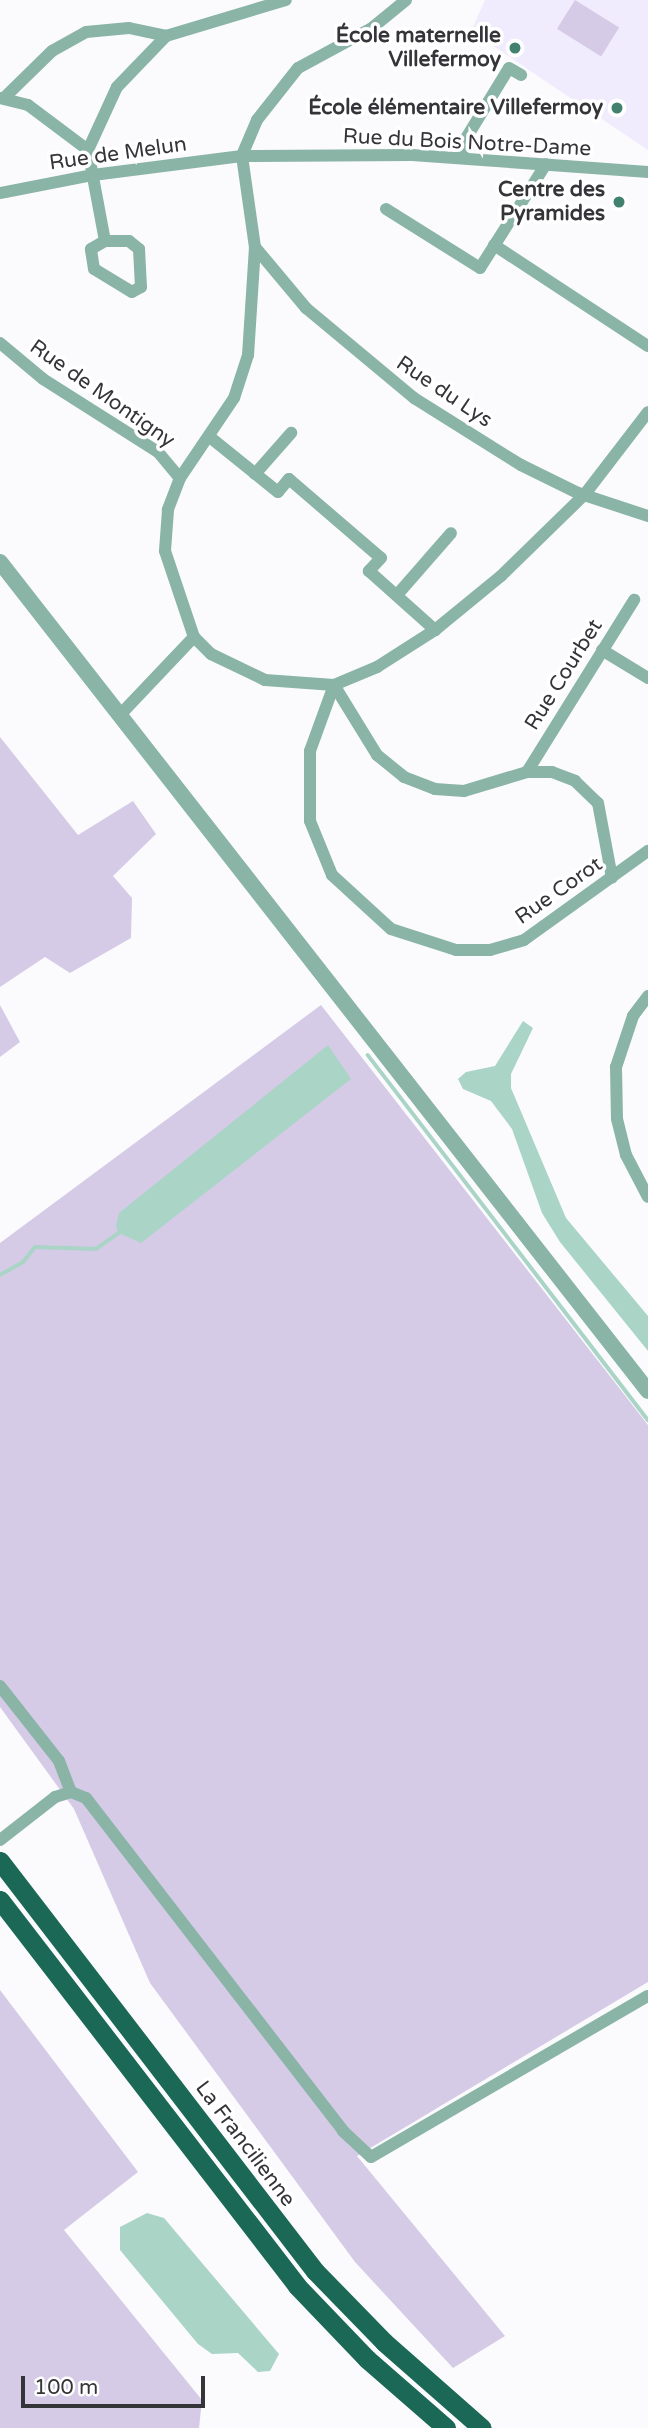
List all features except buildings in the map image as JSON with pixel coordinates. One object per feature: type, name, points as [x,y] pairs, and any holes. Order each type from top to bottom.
[{"type":"highway","name":"La Francilienne","points":[[0,1861],[315,2271],[383,2342],[482,2428]]},
{"type":"highway","points":[[0,1900],[297,2286],[367,2359],[446,2428]]},
{"type":"street","points":[[88,150],[50,118],[2,98],[52,51],[86,32],[129,28],[166,36],[286,0]]},
{"type":"street","points":[[406,0],[372,28],[298,68],[257,120],[242,156],[255,247],[248,355],[234,398],[211,438],[180,478],[167,510],[165,551],[194,637],[211,654],[265,680],[334,685],[377,667],[435,630],[501,576],[585,495],[647,418]]},
{"type":"street","points":[[105,241],[88,150],[117,88],[166,36]]},
{"type":"street","points":[[462,158],[465,140],[509,68],[521,75]]},
{"type":"street","name":"Rue du Bois Notre-Dame","points":[[242,156],[462,158],[648,172]]},
{"type":"street","name":"Rue de Melun","points":[[0,193],[93,175],[242,156]]},
{"type":"street","points":[[386,209],[480,268],[546,164]]},
{"type":"street","points":[[105,241],[129,241],[139,249],[141,287],[132,292],[94,269],[91,249],[105,241]]},
{"type":"street","points":[[494,245],[648,346]]},
{"type":"street","name":"Rue du Lys","points":[[255,247],[306,308],[376,370],[521,465],[585,495],[648,516]]},
{"type":"street","name":"Rue de Montigny","points":[[0,343],[43,379],[158,452],[180,478]]},
{"type":"street","points":[[256,474],[291,433]]},
{"type":"street","points":[[211,438],[278,492],[289,479],[337,520],[381,558],[369,571],[435,630]]},
{"type":"street","points":[[397,595],[451,534]]},
{"type":"street","points":[[0,562],[648,1391]]},
{"type":"street","name":"Rue Courbet","points":[[527,772],[634,600]]},
{"type":"street","points":[[119,716],[194,637]]},
{"type":"street","points":[[602,650],[648,678]]},
{"type":"street","points":[[334,685],[377,755],[404,777],[435,789],[464,791],[527,772],[552,772],[575,781],[598,803],[612,878]]},
{"type":"street","name":"Rue Corot","points":[[334,685],[310,751],[310,821],[332,875],[391,929],[443,948],[490,950],[524,940],[648,851]]},
{"type":"street","points":[[648,996],[633,1016],[616,1067],[617,1119],[636,1173],[648,1197]]},
{"type":"street","points":[[636,1173],[648,1167]]},
{"type":"street","points":[[0,1686],[59,1761],[71,1792]]},
{"type":"street","points":[[0,1840],[55,1797],[71,1792],[86,1798],[343,2131],[371,2157],[648,1996]]},
{"type":"shaded area","name":"École élémentaire Villefermoy","points":[[485,0],[648,0],[648,150],[471,31]]},
{"type":"shaded area","points":[[575,0],[619,28],[601,56],[557,29]]},
{"type":"shaded area","points":[[0,737],[78,835],[133,801],[156,834],[113,876],[132,898],[131,938],[70,973],[45,957],[0,987]]},
{"type":"shaded area","points":[[0,1005],[20,1042],[0,1057]]},
{"type":"shaded area","points":[[321,1005],[648,1425],[648,1982],[357,2156],[505,2336],[453,2368],[355,2262],[150,1983],[74,1809],[0,1707],[0,1243]]},
{"type":"shaded area","points":[[523,1021],[533,1028],[511,1074],[511,1088],[566,1218],[648,1316],[648,1351],[560,1242],[542,1213],[512,1129],[491,1101],[463,1089],[458,1079],[466,1072],[495,1066]]},
{"type":"shaded area","points":[[328,1045],[351,1079],[141,1243],[119,1233],[116,1227],[119,1213]]},
{"type":"shaded area","points":[[0,1990],[138,2172],[64,2230],[202,2400],[199,2428],[0,2428]]},
{"type":"shaded area","points":[[147,2213],[164,2218],[279,2354],[270,2371],[258,2372],[238,2353],[212,2354],[198,2344],[120,2250],[120,2227]]},
{"type":"waterway","points":[[368,1055],[648,1420]]},
{"type":"waterway","points":[[0,1275],[23,1262],[35,1247],[96,1249],[119,1233]]},
{"type":"place","name":"École maternelle Villefermoy","points":[[515,48]]},
{"type":"place","name":"École élémentaire Villefermoy","points":[[617,108]]},
{"type":"place","name":"Centre des Pyramides","points":[[619,202]]}]
